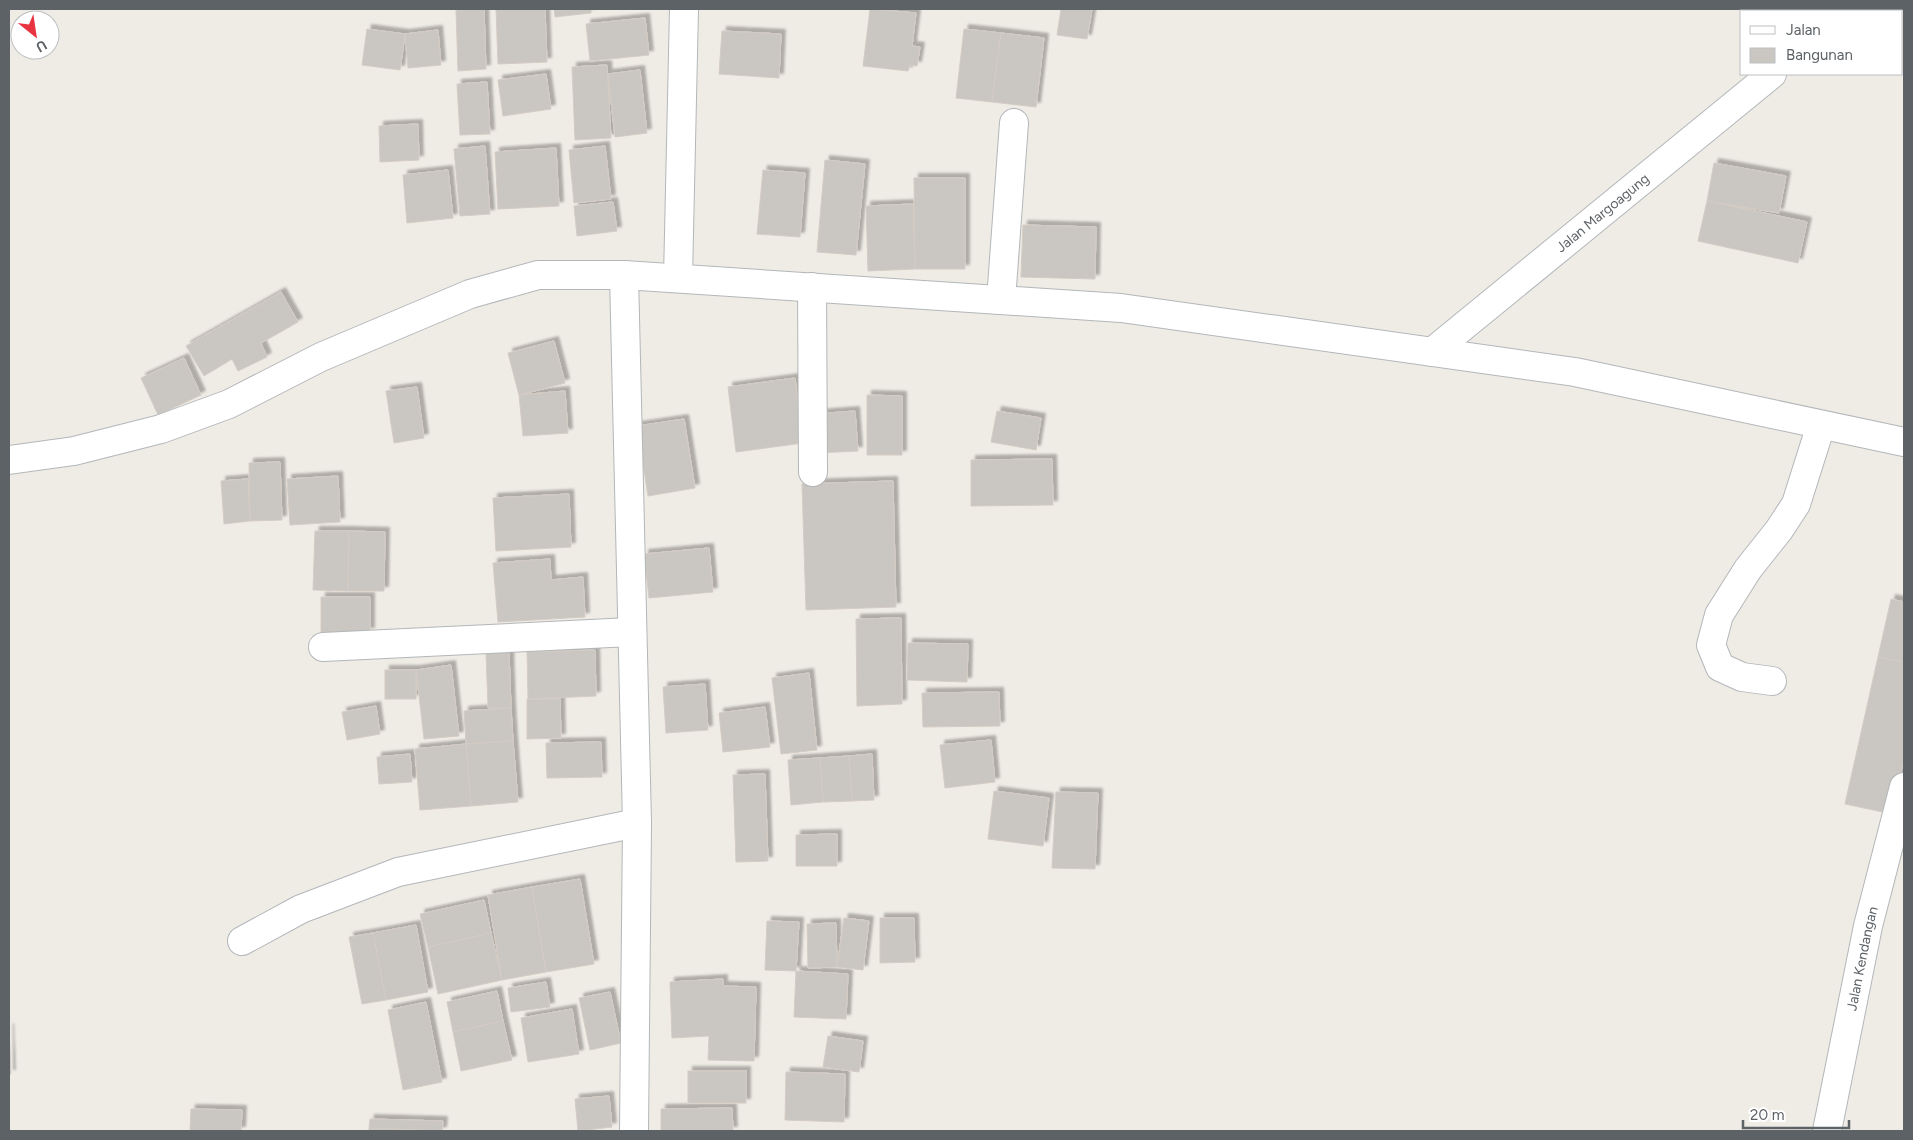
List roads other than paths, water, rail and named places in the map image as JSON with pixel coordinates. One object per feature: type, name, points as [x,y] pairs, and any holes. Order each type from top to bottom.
[{"type":"street","points":[[678,278],[684,9]]},
{"type":"street","name":"Jalan Margoagung","points":[[1432,352],[1771,75]]},
{"type":"street","points":[[1001,300],[1014,123]]},
{"type":"street","points":[[624,274],[637,823],[634,1131]]},
{"type":"street","points":[[9,460],[74,450],[161,429],[221,408],[321,357],[470,294],[538,275],[624,274],[1120,308],[1575,372],[1904,442]]},
{"type":"street","points":[[812,287],[813,472]]},
{"type":"street","points":[[1772,681],[1742,677],[1720,667],[1711,646],[1719,615],[1748,570],[1779,530],[1796,504],[1821,425]]},
{"type":"street","points":[[323,647],[631,632]]},
{"type":"street","name":"Jalan Kendangan","points":[[1827,1131],[1868,926],[1904,787]]},
{"type":"street","points":[[242,941],[301,909],[398,872],[637,823]]}]
